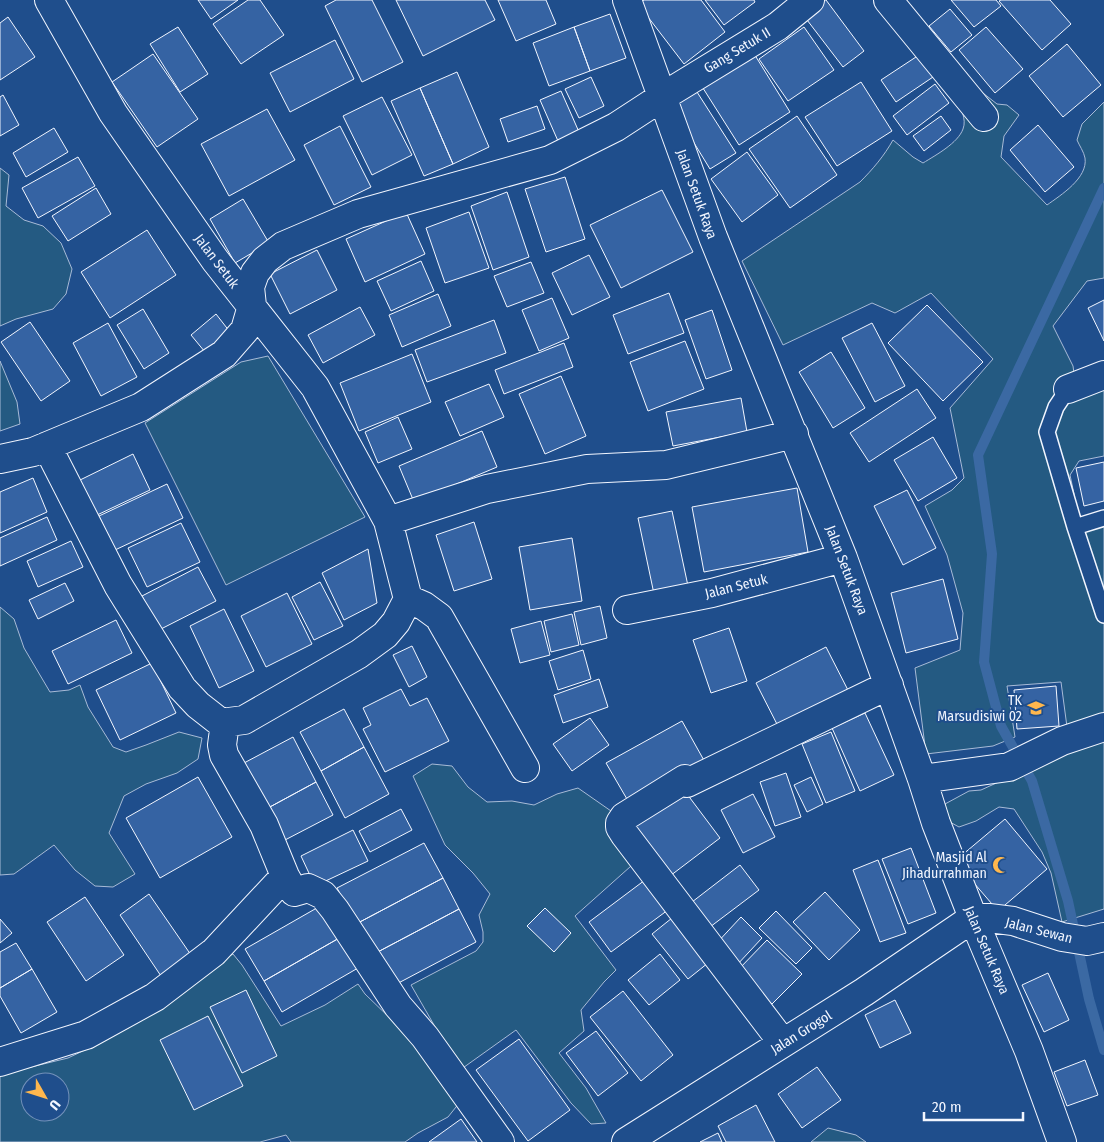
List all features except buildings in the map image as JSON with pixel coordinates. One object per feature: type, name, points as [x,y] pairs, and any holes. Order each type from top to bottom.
[{"type":"street","name":"Jalan Setuk","points":[[49,0],[113,113],[215,260],[315,386],[388,521],[408,599]]},
{"type":"street","name":"Jalan Setuk Raya","points":[[627,0],[713,237],[843,558],[936,823],[973,918],[1029,1051],[1062,1142]]},
{"type":"street","name":"Gang Setuk II","points":[[0,459],[33,452],[141,407],[224,354],[245,330],[252,306],[250,288],[255,273],[266,260],[283,246],[358,214],[550,160],[616,128],[662,97],[778,26],[810,0]]},
{"type":"street","points":[[888,0],[984,117]]},
{"type":"street","points":[[1068,389],[1104,375]]},
{"type":"street","points":[[388,521],[487,489],[587,469],[666,465],[794,434]]},
{"type":"street","points":[[47,446],[118,585],[182,688],[198,705],[221,723],[224,730],[222,744],[224,755],[264,825],[285,876],[294,892],[308,888],[323,895],[335,910],[398,1006],[425,1037],[500,1142]]},
{"type":"street","name":"Jalan Setuk","points":[[627,610],[712,593],[843,558]]},
{"type":"street","points":[[221,723],[244,720],[359,654],[385,635],[396,622],[408,599],[424,606],[440,618],[525,768]]},
{"type":"street","points":[[783,1043],[625,835],[620,827],[620,823],[624,817],[685,779],[687,783],[889,685]]},
{"type":"street","points":[[922,779],[1009,766],[1062,741],[1104,727]]},
{"type":"street","points":[[0,1062],[86,1035],[155,997],[214,952],[285,876]]},
{"type":"street","name":"Jalan Grogol","points":[[626,1142],[864,992],[973,918]]},
{"type":"street","name":"Jalan Sewan","points":[[973,918],[1013,921],[1062,937],[1087,941],[1104,937]]},
{"type":"lane","points":[[1068,389],[1056,408],[1047,432],[1075,527],[1104,614]]},
{"type":"lane","points":[[1075,527],[1104,518]]},
{"type":"shaded area","points":[[974,86],[997,104],[1007,105],[1019,115],[1004,136],[1001,157],[1047,205],[1072,185],[1082,172],[1085,158],[1077,140],[1082,124],[1104,102],[1104,278],[1087,281],[1053,326],[1073,366],[1075,381],[1104,388],[1104,456],[1079,461],[1070,475],[1074,494],[1075,526],[1104,519],[1104,717],[1067,727],[1061,682],[1007,686],[1015,737],[993,746],[926,754],[915,668],[960,650],[963,613],[947,555],[925,506],[952,490],[964,478],[950,408],[993,359],[931,293],[895,313],[872,303],[783,345],[742,261],[860,182],[878,162],[893,140],[923,163],[946,148],[960,134],[964,125],[963,113],[957,98]]},
{"type":"shaded area","points":[[0,168],[9,175],[6,206],[24,220],[43,226],[61,243],[72,269],[66,294],[53,309],[16,319],[0,326]]},
{"type":"shaded area","points":[[268,356],[365,517],[226,585],[145,423],[241,362]]},
{"type":"shaded area","points":[[0,361],[17,402],[20,424],[0,431]]},
{"type":"shaded area","points":[[0,607],[14,619],[24,648],[50,692],[69,690],[80,685],[88,707],[113,747],[126,752],[179,732],[202,738],[198,759],[177,773],[146,784],[124,796],[109,833],[135,874],[113,887],[95,886],[75,870],[54,845],[14,874],[0,875]]},
{"type":"shaded area","points":[[1104,734],[1104,909],[1062,922],[1051,873],[1042,852],[1014,809],[999,807],[976,821],[959,827],[948,821],[945,804],[969,791],[981,790]]},
{"type":"shaded area","points":[[432,764],[452,766],[468,787],[487,802],[512,801],[534,805],[557,794],[578,788],[611,811],[620,832],[640,858],[575,916],[616,970],[581,1010],[584,1031],[559,1053],[586,1088],[606,1123],[591,1124],[571,1103],[516,1030],[460,1070],[411,985],[476,951],[483,942],[479,915],[490,894],[473,873],[445,845],[413,776]]},
{"type":"shaded area","points":[[233,954],[281,1026],[325,1005],[358,984],[365,994],[392,1020],[414,1028],[460,1102],[448,1117],[405,1142],[291,1142],[286,1135],[260,1142],[0,1142],[0,1072],[27,1068],[68,1058],[146,1018],[222,960]]},
{"type":"shaded area","points":[[828,1128],[856,1135],[866,1142],[811,1142]]},
{"type":"waterway","points":[[1104,188],[978,455],[992,554],[984,662],[1001,726],[1032,781],[1068,901],[1089,999],[1104,1050]]},
{"type":"place","name":"TK Marsudisiwi 02","points":[[1036,708]]},
{"type":"place","name":"Masjid Al Jihadurrahman","points":[[1001,865]]}]
